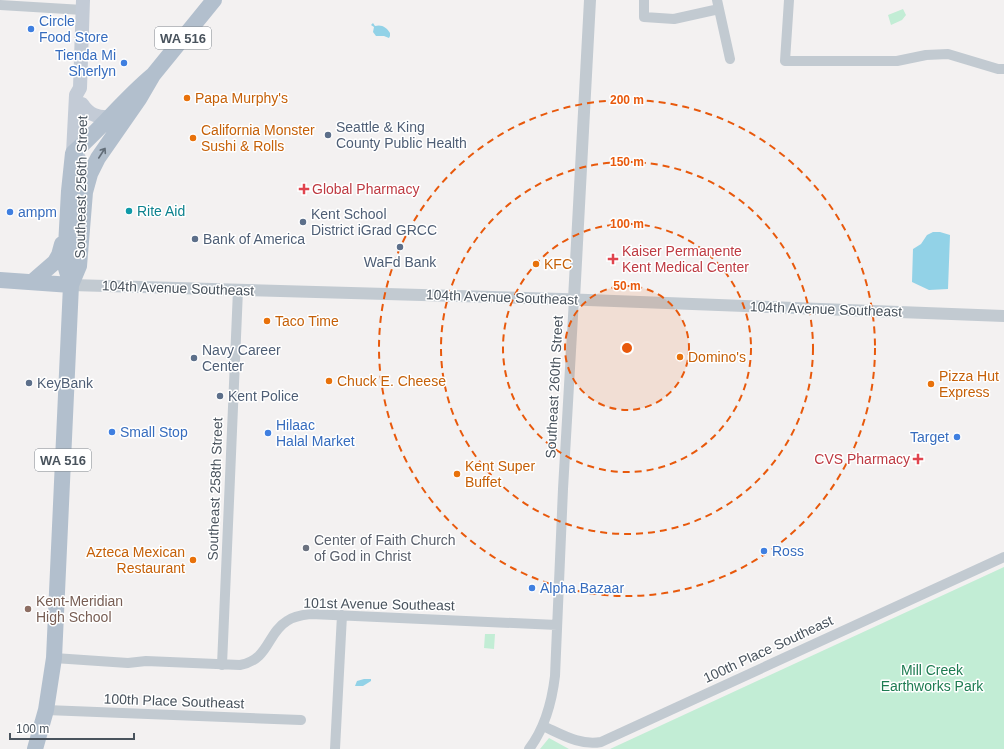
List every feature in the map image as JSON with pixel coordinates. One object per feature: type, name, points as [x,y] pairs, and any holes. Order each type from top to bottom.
[{"type":"main road","name":"WA 516","points":[[74,230],[90,174],[98,158],[139,99],[153,75],[214,0]]},
{"type":"main road","name":"Southeast 256th Street","points":[[76,150],[82,104],[80,88],[83,5]]},
{"type":"main road","name":"WA 516","points":[[76,150],[98,131],[134,92],[153,75]]},
{"type":"main road","name":"Southeast 256th Street","points":[[35,749],[46,710],[54,658],[71,285],[79,266],[74,230],[76,95],[80,88]]},
{"type":"main road","points":[[116,132],[114,131],[115,126],[134,97],[134,92]]},
{"type":"main road","points":[[82,104],[92,115],[110,117]]},
{"type":"main road","points":[[32,282],[55,262],[74,230]]},
{"type":"main road","name":"104th Avenue Southeast","points":[[0,280],[71,285]]},
{"type":"street","name":"Southeast 260th Street","points":[[529,749],[542,726],[552,697],[555,676],[556,625],[590,0]]},
{"type":"street","points":[[644,0],[644,17],[674,19],[718,4],[730,59]]},
{"type":"street","points":[[789,0],[785,61],[897,60],[926,55],[948,54],[998,69],[1004,69]]},
{"type":"street","points":[[0,5],[83,5]]},
{"type":"street","name":"104th Avenue Southeast","points":[[71,285],[574,299],[1004,316]]},
{"type":"street","name":"Southeast 258th Street","points":[[222,665],[238,290]]},
{"type":"street","name":"100th Place Southeast","points":[[542,726],[566,737],[580,741],[592,744],[601,742],[1004,557]]},
{"type":"street","name":"101st Avenue Southeast","points":[[54,658],[128,663],[146,661],[240,665],[252,661],[266,648],[280,626],[287,620],[295,616],[311,614],[556,625]]},
{"type":"street","points":[[335,749],[342,615]]},
{"type":"street","name":"100th Place Southeast","points":[[46,710],[302,720]]},
{"type":"green space","points":[[903,9],[906,15],[902,20],[891,25],[888,15]]},
{"type":"green space","name":"Mill Creek Earthworks Park","points":[[1004,567],[1004,749],[610,749]]},
{"type":"green space","points":[[485,634],[495,634],[494,649],[484,648]]},
{"type":"green space","points":[[549,738],[569,749],[540,749]]},
{"type":"water","points":[[373,23],[375,26],[384,27],[390,33],[389,38],[384,36],[376,36],[373,32],[374,27],[371,25]]},
{"type":"water","points":[[933,232],[940,232],[950,235],[948,289],[929,290],[912,282],[913,249],[921,244],[927,235]]},
{"type":"water","points":[[371,679],[371,681],[363,686],[355,686],[357,681]]},
{"type":"place","name":"Circle Food Store","points":[[31,29]]},
{"type":"place","name":"Tienda Mi Sherlyn","points":[[124,63]]},
{"type":"place","name":"Papa Murphy's","points":[[187,98]]},
{"type":"place","name":"Seattle & King County Public Health","points":[[328,135]]},
{"type":"place","name":"California Monster Sushi & Rolls","points":[[193,138]]},
{"type":"place","name":"Global Pharmacy","points":[[304,189]]},
{"type":"place","name":"Rite Aid","points":[[129,211]]},
{"type":"place","name":"ampm","points":[[10,212]]},
{"type":"place","name":"Kent School District iGrad GRCC","points":[[303,222]]},
{"type":"place","name":"Bank of America","points":[[195,239]]},
{"type":"place","name":"WaFd Bank","points":[[400,247]]},
{"type":"place","name":"Kaiser Permanente Kent Medical Center","points":[[613,259]]},
{"type":"place","name":"KFC","points":[[536,264]]},
{"type":"place","name":"Taco Time","points":[[267,321]]},
{"type":"place","name":"Domino's","points":[[680,357]]},
{"type":"place","name":"Navy Career Center","points":[[194,358]]},
{"type":"place","name":"Chuck E. Cheese","points":[[329,381]]},
{"type":"place","name":"KeyBank","points":[[29,383]]},
{"type":"place","name":"Pizza Hut Express","points":[[931,384]]},
{"type":"place","name":"Kent Police","points":[[220,396]]},
{"type":"place","name":"Small Stop","points":[[112,432]]},
{"type":"place","name":"Hilaac Halal Market","points":[[268,433]]},
{"type":"place","name":"Target","points":[[957,437]]},
{"type":"place","name":"CVS Pharmacy","points":[[918,459]]},
{"type":"place","name":"Kent Super Buffet","points":[[457,474]]},
{"type":"place","name":"Center of Faith Church of God in Christ","points":[[306,548]]},
{"type":"place","name":"Ross","points":[[764,551]]},
{"type":"place","name":"Azteca Mexican Restaurant","points":[[193,560]]},
{"type":"place","name":"Alpha Bazaar","points":[[532,588]]},
{"type":"place","name":"Kent-Meridian High School","points":[[28,609]]}]
